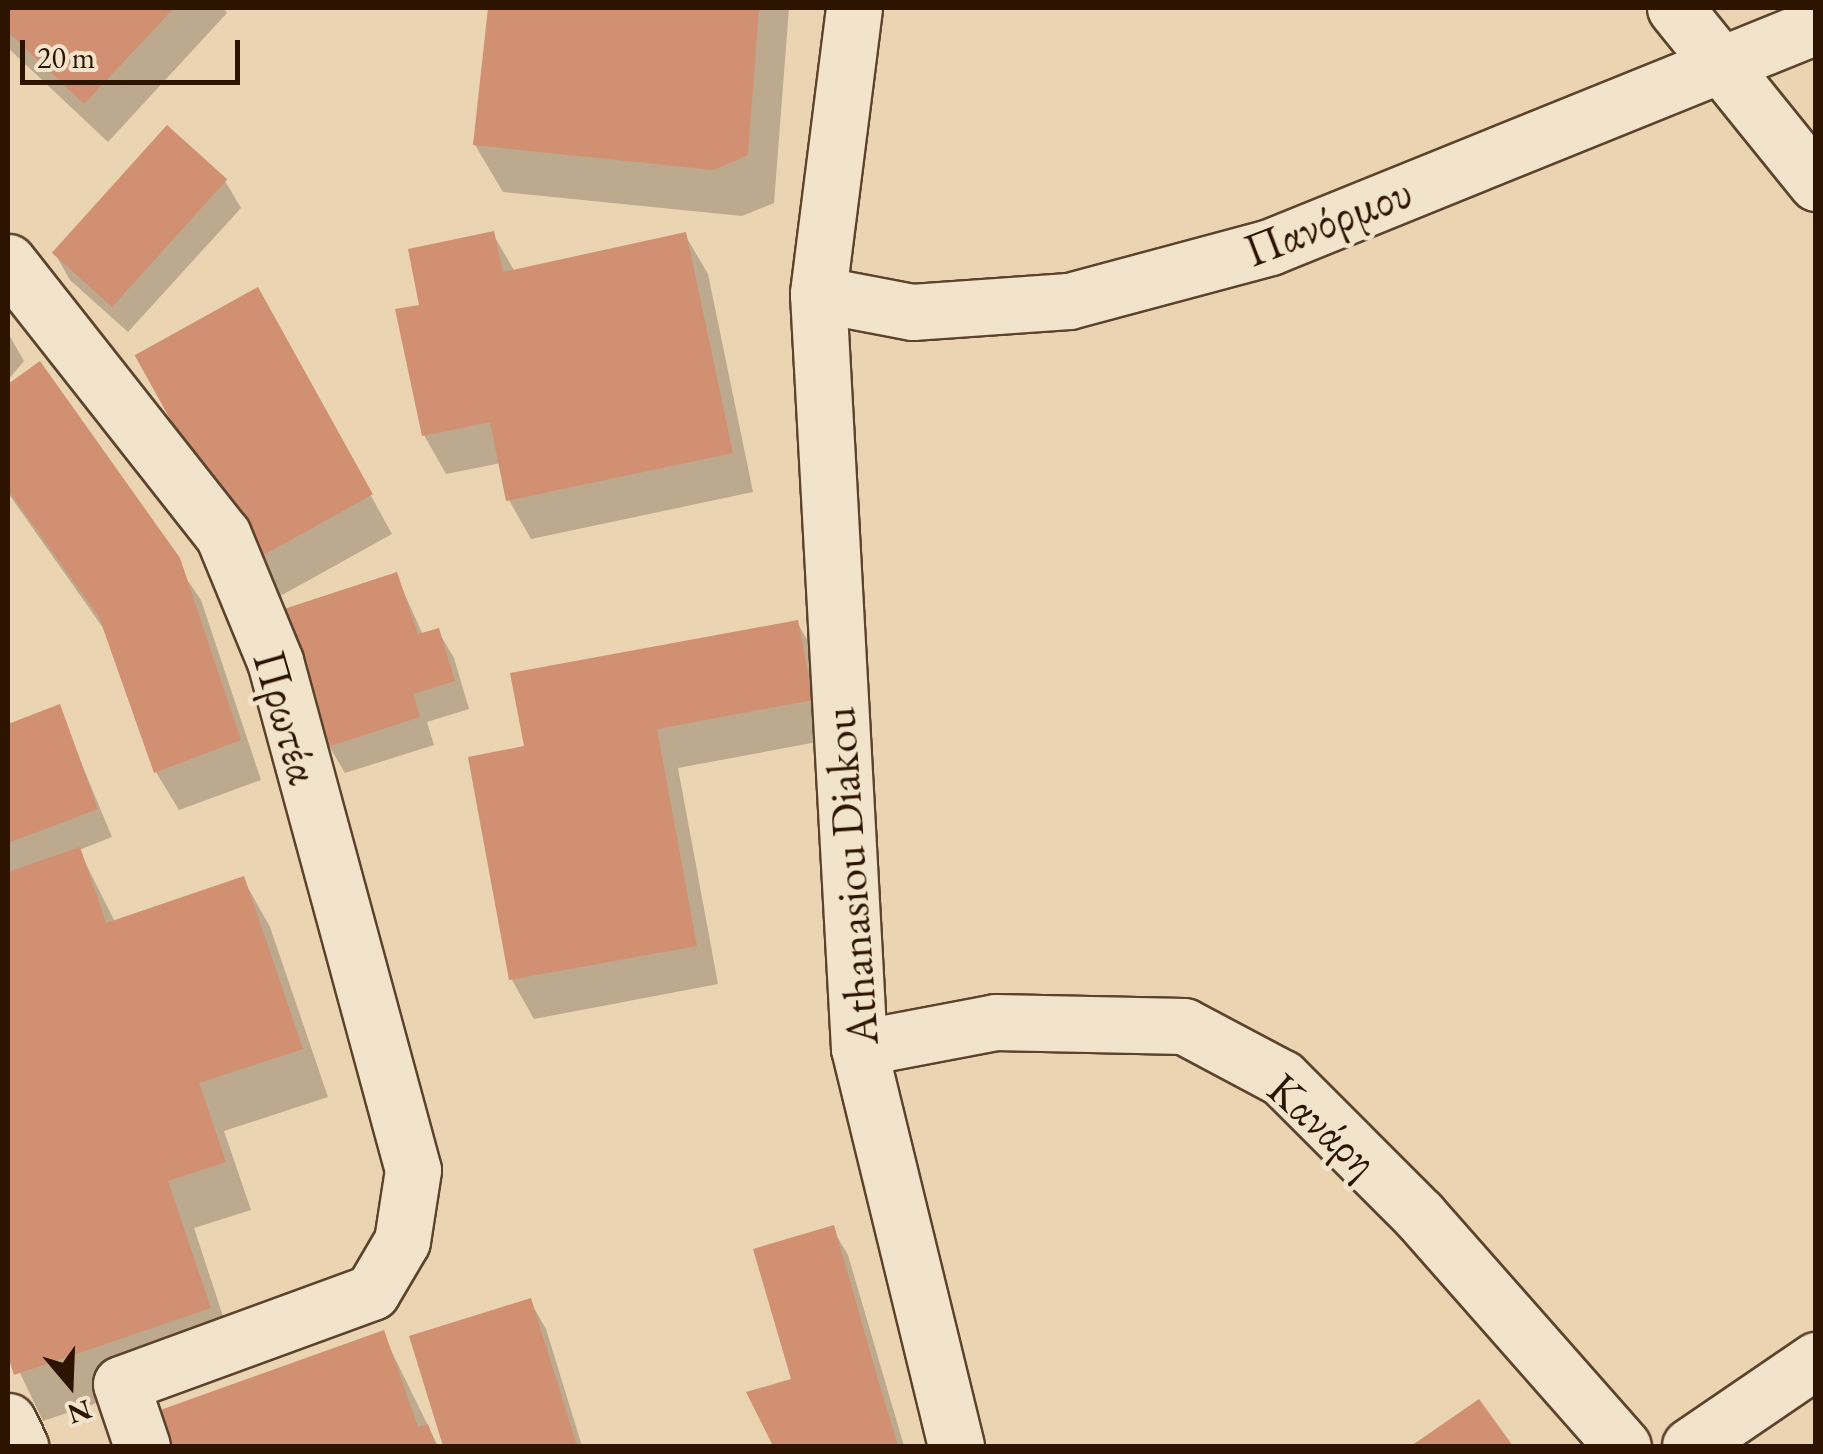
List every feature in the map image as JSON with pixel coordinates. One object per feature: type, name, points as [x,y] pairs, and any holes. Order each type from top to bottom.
[{"type":"street","name":"Athanasiou Diakou","points":[[854,8],[818,294],[858,1048],[956,1446]]},
{"type":"street","points":[[1675,8],[1816,183]]},
{"type":"street","name":"Πανόρμου","points":[[818,294],[912,312],[1069,301],[1270,247],[1816,26]]},
{"type":"street","name":"Πρωτέα","points":[[8,262],[223,536],[275,661],[413,1170],[402,1241],[372,1292],[120,1384],[142,1446]]},
{"type":"street","name":"Κανάρη","points":[[858,1048],[995,1022],[1184,1026],[1282,1078],[1419,1215],[1623,1446]]},
{"type":"street","points":[[1690,1446],[1816,1360]]},
{"type":"street","points":[[8,1421],[20,1446]]},
{"type":"building","points":[[8,8],[174,8],[84,104],[8,32]]},
{"type":"building","points":[[488,8],[759,8],[748,155],[714,170],[473,145]]},
{"type":"building","points":[[167,125],[227,179],[112,307],[52,253]]},
{"type":"building","points":[[494,231],[503,272],[686,232],[733,453],[506,501],[490,422],[422,436],[395,309],[419,305],[408,249]]},
{"type":"building","points":[[258,287],[373,494],[250,563],[135,355]]},
{"type":"building","points":[[40,361],[180,558],[241,740],[154,773],[99,617],[8,490],[8,384]]},
{"type":"building","points":[[397,572],[418,634],[439,628],[455,681],[413,694],[420,717],[327,747],[284,609]]},
{"type":"building","points":[[798,620],[813,700],[657,729],[697,946],[509,980],[468,757],[524,746],[510,673]]},
{"type":"building","points":[[60,704],[98,809],[8,843],[8,724]]},
{"type":"building","points":[[80,847],[106,923],[244,876],[303,1049],[199,1083],[226,1162],[168,1181],[211,1308],[14,1375],[8,1356],[8,872]]},
{"type":"building","points":[[834,1225],[898,1446],[773,1446],[746,1392],[791,1379],[753,1249]]},
{"type":"building","points":[[531,1298],[577,1446],[443,1446],[409,1336]]},
{"type":"building","points":[[384,1330],[418,1427],[428,1424],[436,1446],[165,1446],[152,1413]]},
{"type":"building","points":[[1479,1399],[1513,1446],[1411,1446]]}]
